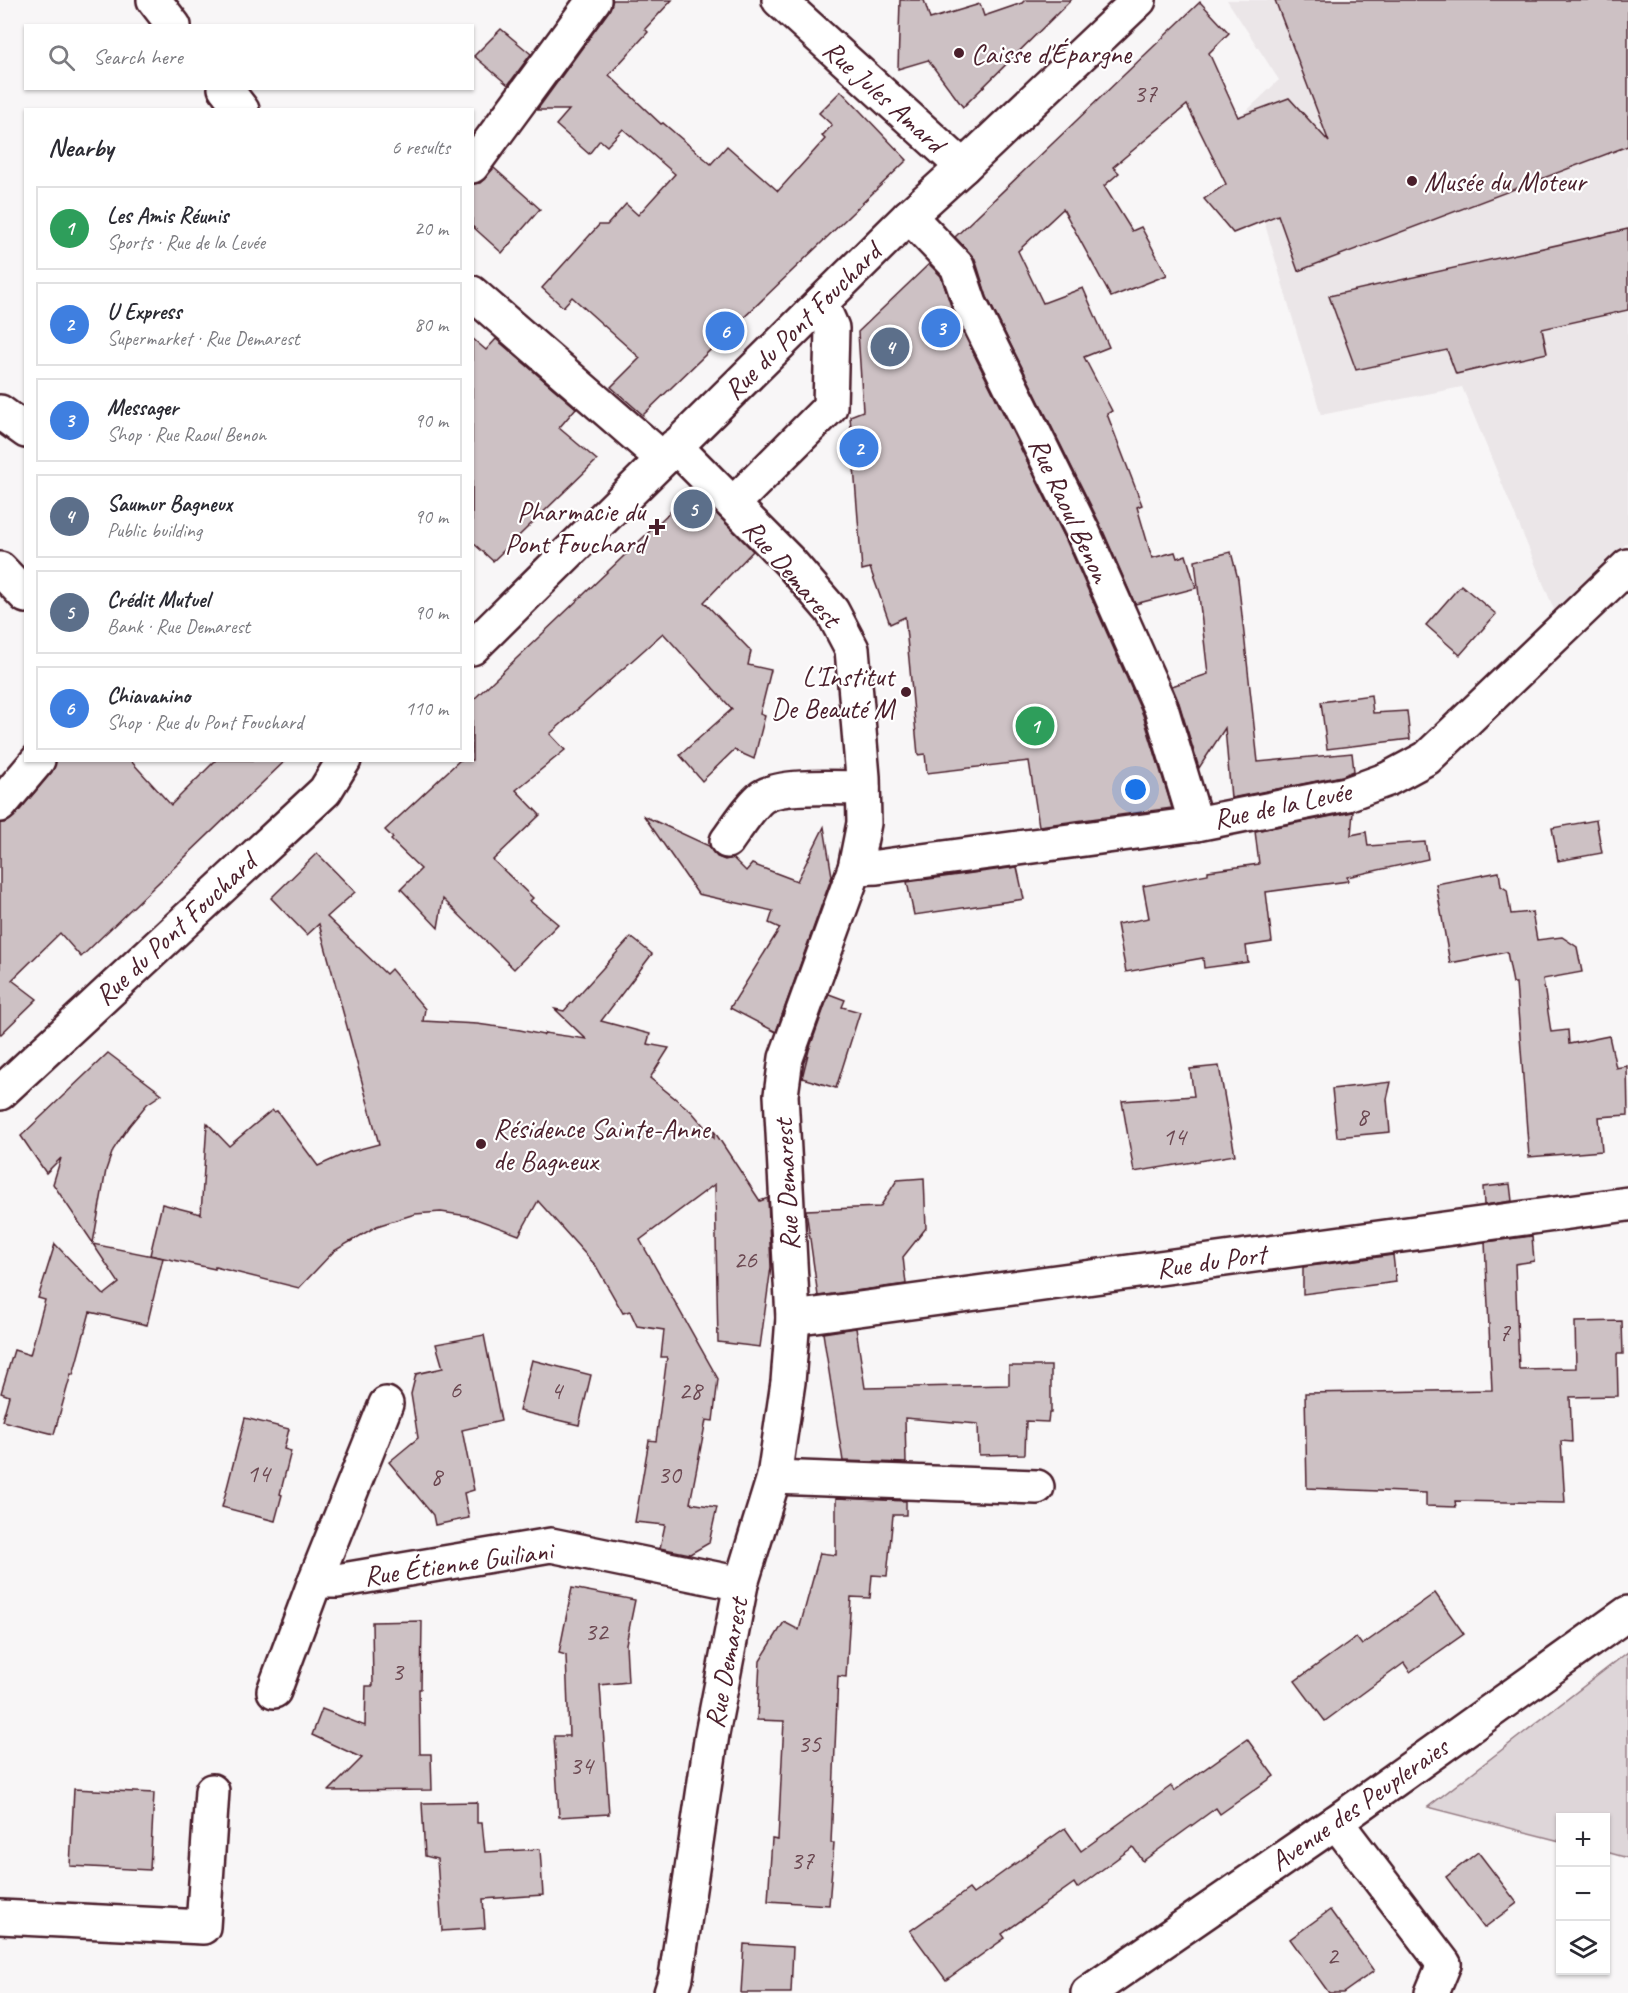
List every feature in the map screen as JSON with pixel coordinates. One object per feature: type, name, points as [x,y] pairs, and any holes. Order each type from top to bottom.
[{"type":"street","points":[[154,0],[172,24]]},
{"type":"street","points":[[474,163],[594,0]]},
{"type":"street","name":"Rue Jules Amard","points":[[779,0],[963,167]]},
{"type":"street","name":"Rue du Pont Fouchard","points":[[474,646],[909,216],[1139,0]]},
{"type":"street","points":[[227,90],[240,108]]},
{"type":"street","name":"Rue Raoul Benon","points":[[909,216],[957,266],[970,304],[1083,532],[1161,708],[1196,824]]},
{"type":"street","name":"Rue Demarest","points":[[474,295],[733,504],[789,561],[832,611],[852,649],[864,824],[855,868],[786,1058],[781,1095],[793,1318],[788,1382],[774,1477],[741,1584],[712,1734],[676,1977],[671,1993]]},
{"type":"street","points":[[733,504],[830,407],[832,328],[820,303]]},
{"type":"street","points":[[0,412],[24,430]]},
{"type":"street","name":"Rue de la Levée","points":[[855,868],[877,867],[1196,824],[1347,794],[1388,779],[1427,758],[1628,566]]},
{"type":"street","points":[[0,569],[24,595]]},
{"type":"street","points":[[0,805],[36,762]]},
{"type":"street","name":"Rue du Pont Fouchard","points":[[0,1093],[325,791],[343,762]]},
{"type":"street","points":[[727,841],[761,797],[777,791],[799,789],[863,788]]},
{"type":"street","name":"Rue du Port","points":[[793,1318],[1628,1204]]},
{"type":"street","name":"Rue Étienne Guiliani","points":[[274,1691],[386,1404]]},
{"type":"street","points":[[774,1477],[1037,1487]]},
{"type":"street","name":"Rue Étienne Guiliani","points":[[315,1581],[337,1581],[550,1545],[741,1584]]},
{"type":"street","name":"Avenue des Peupleraies","points":[[1088,1993],[1336,1822],[1628,1613]]},
{"type":"street","points":[[0,1917],[203,1927],[212,1791]]},
{"type":"street","points":[[1336,1822],[1444,1964],[1432,1993]]},
{"type":"shaded area","name":"Musée du Moteur","points":[[1227,0],[1628,0],[1628,542],[1555,612],[1462,387],[1321,415],[1235,122],[1279,80]]},
{"type":"shaded area","points":[[1628,1652],[1628,1858],[1610,1853],[1610,1813],[1556,1813],[1556,1840],[1428,1807]]},
{"type":"building","points":[[613,0],[672,0],[645,29],[648,32],[609,75],[661,124],[663,123],[711,164],[727,146],[778,191],[825,139],[822,136],[832,125],[819,113],[841,91],[907,160],[643,415],[611,387],[640,358],[572,297],[563,307],[542,288],[599,225],[607,225],[626,204],[638,215],[675,174],[623,129],[607,146],[600,140],[589,154],[556,125],[569,110],[537,110],[609,11]]},
{"type":"building","name":"Caisse d'Épargne","points":[[900,0],[924,0],[930,19],[980,4],[984,16],[1025,0],[1071,0],[963,107],[928,60],[898,69]]},
{"type":"building","points":[[1275,0],[1628,0],[1628,146],[1298,271],[1278,215],[1233,233],[1204,199],[1226,184],[1187,105],[1113,167],[1119,173],[1104,186],[1132,231],[1141,227],[1167,275],[1111,297],[1063,209],[1018,251],[1043,303],[1083,288],[1109,347],[1084,357],[1112,411],[1107,414],[1142,505],[1137,507],[1152,558],[1175,552],[1177,558],[1186,555],[1196,588],[1135,604],[1100,524],[987,297],[975,259],[955,237],[1200,2],[1229,33],[1209,53],[1238,117],[1289,98],[1329,142]]},
{"type":"building","points":[[501,29],[531,54],[508,85],[474,56]]},
{"type":"building","points":[[494,168],[540,209],[502,253],[474,228],[474,184],[480,183]]},
{"type":"building","points":[[1628,229],[1628,310],[1542,329],[1547,353],[1456,374],[1447,350],[1356,370],[1329,296]]},
{"type":"building","points":[[929,264],[941,276],[953,312],[1066,540],[1143,715],[1172,808],[1039,826],[1029,761],[927,773],[925,754],[918,755],[905,617],[890,624],[870,568],[862,570],[850,416],[863,411],[858,332]]},
{"type":"building","points":[[496,339],[576,408],[559,428],[597,460],[493,561],[474,544],[474,340],[486,350]]},
{"type":"building","points":[[693,490],[753,551],[704,602],[751,651],[748,665],[771,670],[760,714],[765,716],[754,759],[734,750],[702,781],[680,755],[732,709],[663,633],[550,734],[565,750],[516,790],[540,815],[493,860],[533,898],[530,901],[558,924],[514,969],[443,899],[438,928],[401,889],[421,869],[391,840],[393,838],[385,830],[458,762],[474,762],[474,699]]},
{"type":"building","points":[[1231,552],[1238,579],[1258,762],[1352,753],[1354,771],[1342,776],[1231,798],[1225,728],[1199,768],[1172,686],[1208,674],[1195,561]]},
{"type":"building","points":[[1461,585],[1496,614],[1460,655],[1426,625]]},
{"type":"building","points":[[1371,695],[1373,713],[1407,711],[1410,739],[1327,749],[1321,702]]},
{"type":"building","points":[[55,762],[132,762],[171,805],[214,762],[284,762],[81,957],[60,933],[12,980],[37,999],[0,1035],[0,823],[7,822],[14,817],[52,772]]},
{"type":"building","points":[[1353,812],[1351,835],[1366,832],[1368,846],[1425,842],[1428,859],[1347,877],[1348,881],[1266,892],[1272,942],[1246,946],[1248,962],[1204,968],[1203,958],[1126,972],[1117,924],[1149,918],[1143,886],[1208,874],[1208,871],[1259,864],[1255,831]]},
{"type":"building","points":[[644,816],[709,846],[717,857],[725,860],[733,858],[746,871],[752,864],[797,881],[824,827],[832,876],[776,1032],[730,1008],[780,928],[769,923],[773,911],[698,894]]},
{"type":"building","points":[[1596,820],[1602,853],[1558,861],[1552,828]]},
{"type":"building","name":"Résidence Sainte-Anne de Bagneux","points":[[317,853],[355,892],[327,917],[386,974],[391,969],[425,1009],[423,1021],[477,1024],[543,1035],[545,1033],[586,1039],[555,1009],[564,1011],[631,937],[652,954],[601,1021],[650,1034],[647,1044],[669,1048],[650,1078],[692,1112],[714,1138],[714,1131],[760,1201],[768,1198],[771,1267],[760,1347],[718,1342],[715,1184],[640,1240],[718,1379],[713,1421],[706,1420],[690,1503],[717,1507],[709,1543],[690,1554],[660,1548],[665,1525],[635,1522],[649,1440],[656,1441],[667,1357],[661,1357],[664,1330],[637,1326],[630,1311],[623,1313],[596,1266],[538,1201],[519,1235],[468,1216],[441,1212],[415,1214],[377,1226],[334,1251],[299,1288],[215,1267],[215,1269],[150,1255],[162,1204],[201,1214],[207,1123],[229,1146],[272,1110],[277,1111],[318,1166],[349,1152],[379,1144],[319,924],[307,935],[271,898]]},
{"type":"building","points":[[1017,867],[1024,899],[914,915],[907,882]]},
{"type":"building","points":[[1499,872],[1501,886],[1507,890],[1511,914],[1532,912],[1537,940],[1562,937],[1577,947],[1582,972],[1543,979],[1551,1032],[1568,1030],[1569,1044],[1609,1036],[1616,1068],[1627,1066],[1628,1115],[1599,1117],[1602,1151],[1529,1157],[1516,983],[1513,983],[1507,952],[1450,963],[1436,884]]},
{"type":"building","points":[[829,994],[845,1000],[842,1007],[860,1012],[836,1088],[802,1078],[809,1050]]},
{"type":"building","points":[[108,1053],[162,1094],[147,1104],[113,1150],[106,1170],[93,1243],[53,1184],[61,1158],[46,1173],[21,1136]]},
{"type":"building","points":[[1219,1066],[1235,1155],[1134,1172],[1122,1101],[1194,1096],[1190,1069]]},
{"type":"building","points":[[1391,1082],[1387,1099],[1390,1132],[1337,1137],[1332,1089]]},
{"type":"building","points":[[924,1178],[926,1228],[903,1257],[906,1284],[818,1296],[806,1210],[880,1207],[897,1180]]},
{"type":"building","points":[[1510,1184],[1512,1201],[1484,1205],[1483,1187]]},
{"type":"building","points":[[1532,1236],[1534,1261],[1515,1264],[1519,1369],[1576,1368],[1575,1322],[1622,1321],[1623,1354],[1617,1354],[1618,1396],[1570,1397],[1572,1442],[1561,1441],[1565,1503],[1455,1501],[1456,1507],[1426,1506],[1426,1493],[1307,1488],[1305,1393],[1492,1390],[1485,1242]]},
{"type":"building","points":[[55,1244],[104,1295],[119,1283],[93,1244],[163,1258],[147,1325],[90,1312],[54,1434],[2,1421],[9,1396],[1,1393],[14,1350],[30,1355],[45,1300],[38,1298]]},
{"type":"building","points":[[1393,1255],[1396,1282],[1303,1294],[1303,1267]]},
{"type":"building","points":[[856,1328],[865,1388],[1009,1385],[1009,1366],[1051,1366],[1051,1413],[1049,1413],[1048,1422],[1026,1421],[1025,1454],[979,1455],[978,1424],[905,1418],[906,1463],[843,1461],[823,1333]]},
{"type":"building","points":[[484,1335],[501,1421],[462,1430],[474,1490],[464,1493],[469,1518],[435,1525],[433,1515],[389,1462],[418,1438],[411,1394],[416,1374],[443,1368],[436,1344]]},
{"type":"building","points":[[532,1360],[591,1375],[579,1425],[519,1411]]},
{"type":"building","points":[[245,1418],[289,1429],[284,1449],[291,1451],[275,1521],[222,1507]]},
{"type":"building","points":[[836,1498],[906,1501],[906,1515],[893,1515],[887,1576],[872,1575],[870,1598],[851,1597],[846,1677],[838,1676],[831,1843],[834,1843],[829,1905],[768,1901],[772,1839],[778,1840],[784,1721],[757,1720],[760,1661],[784,1622],[799,1630],[820,1553],[836,1555]]},
{"type":"building","points":[[572,1588],[635,1600],[626,1644],[628,1682],[600,1685],[609,1814],[559,1817],[554,1736],[569,1736],[566,1655],[559,1653]]},
{"type":"building","points":[[1435,1593],[1464,1634],[1410,1672],[1404,1663],[1325,1721],[1295,1681],[1356,1637],[1362,1645]]},
{"type":"building","points":[[422,1621],[421,1689],[419,1689],[420,1754],[431,1754],[432,1790],[329,1791],[362,1758],[312,1735],[322,1709],[365,1726],[366,1686],[373,1686],[372,1622]]},
{"type":"building","points":[[1247,1739],[1274,1776],[1220,1814],[1216,1808],[1143,1861],[1133,1847],[1077,1888],[1074,1883],[1002,1934],[1005,1938],[946,1980],[910,1931],[969,1889],[973,1894],[1065,1828],[1081,1851],[1171,1786],[1174,1791]]},
{"type":"building","points":[[74,1789],[154,1793],[150,1870],[70,1866]]},
{"type":"building","points":[[477,1802],[477,1823],[482,1823],[485,1852],[540,1849],[543,1895],[483,1899],[485,1928],[442,1931],[437,1859],[425,1856],[422,1803]]},
{"type":"building","points":[[1478,1852],[1517,1903],[1484,1928],[1446,1877]]},
{"type":"building","points":[[1330,1910],[1374,1971],[1343,1993],[1329,1993],[1290,1939]]},
{"type":"building","points":[[744,1944],[793,1947],[791,1993],[741,1993]]},
{"type":"place","name":"Caisse d'Épargne","points":[[959,53]]},
{"type":"place","name":"Musée du Moteur","points":[[1412,181]]},
{"type":"place","name":"Messager","points":[[941,328]]},
{"type":"place","name":"Chiavanino","points":[[725,331]]},
{"type":"place","name":"Saumur Bagneux","points":[[890,347]]},
{"type":"place","name":"U Express","points":[[859,448]]},
{"type":"place","name":"Crédit Mutuel","points":[[693,509]]},
{"type":"place","name":"Pharmacie du Pont Fouchard","points":[[657,527]]},
{"type":"place","name":"L'Institut De Beauté M","points":[[906,692]]},
{"type":"place","name":"Les Amis Réunis","points":[[1035,726]]},
{"type":"place","name":"Résidence Sainte-Anne de Bagneux","points":[[481,1144]]}]
